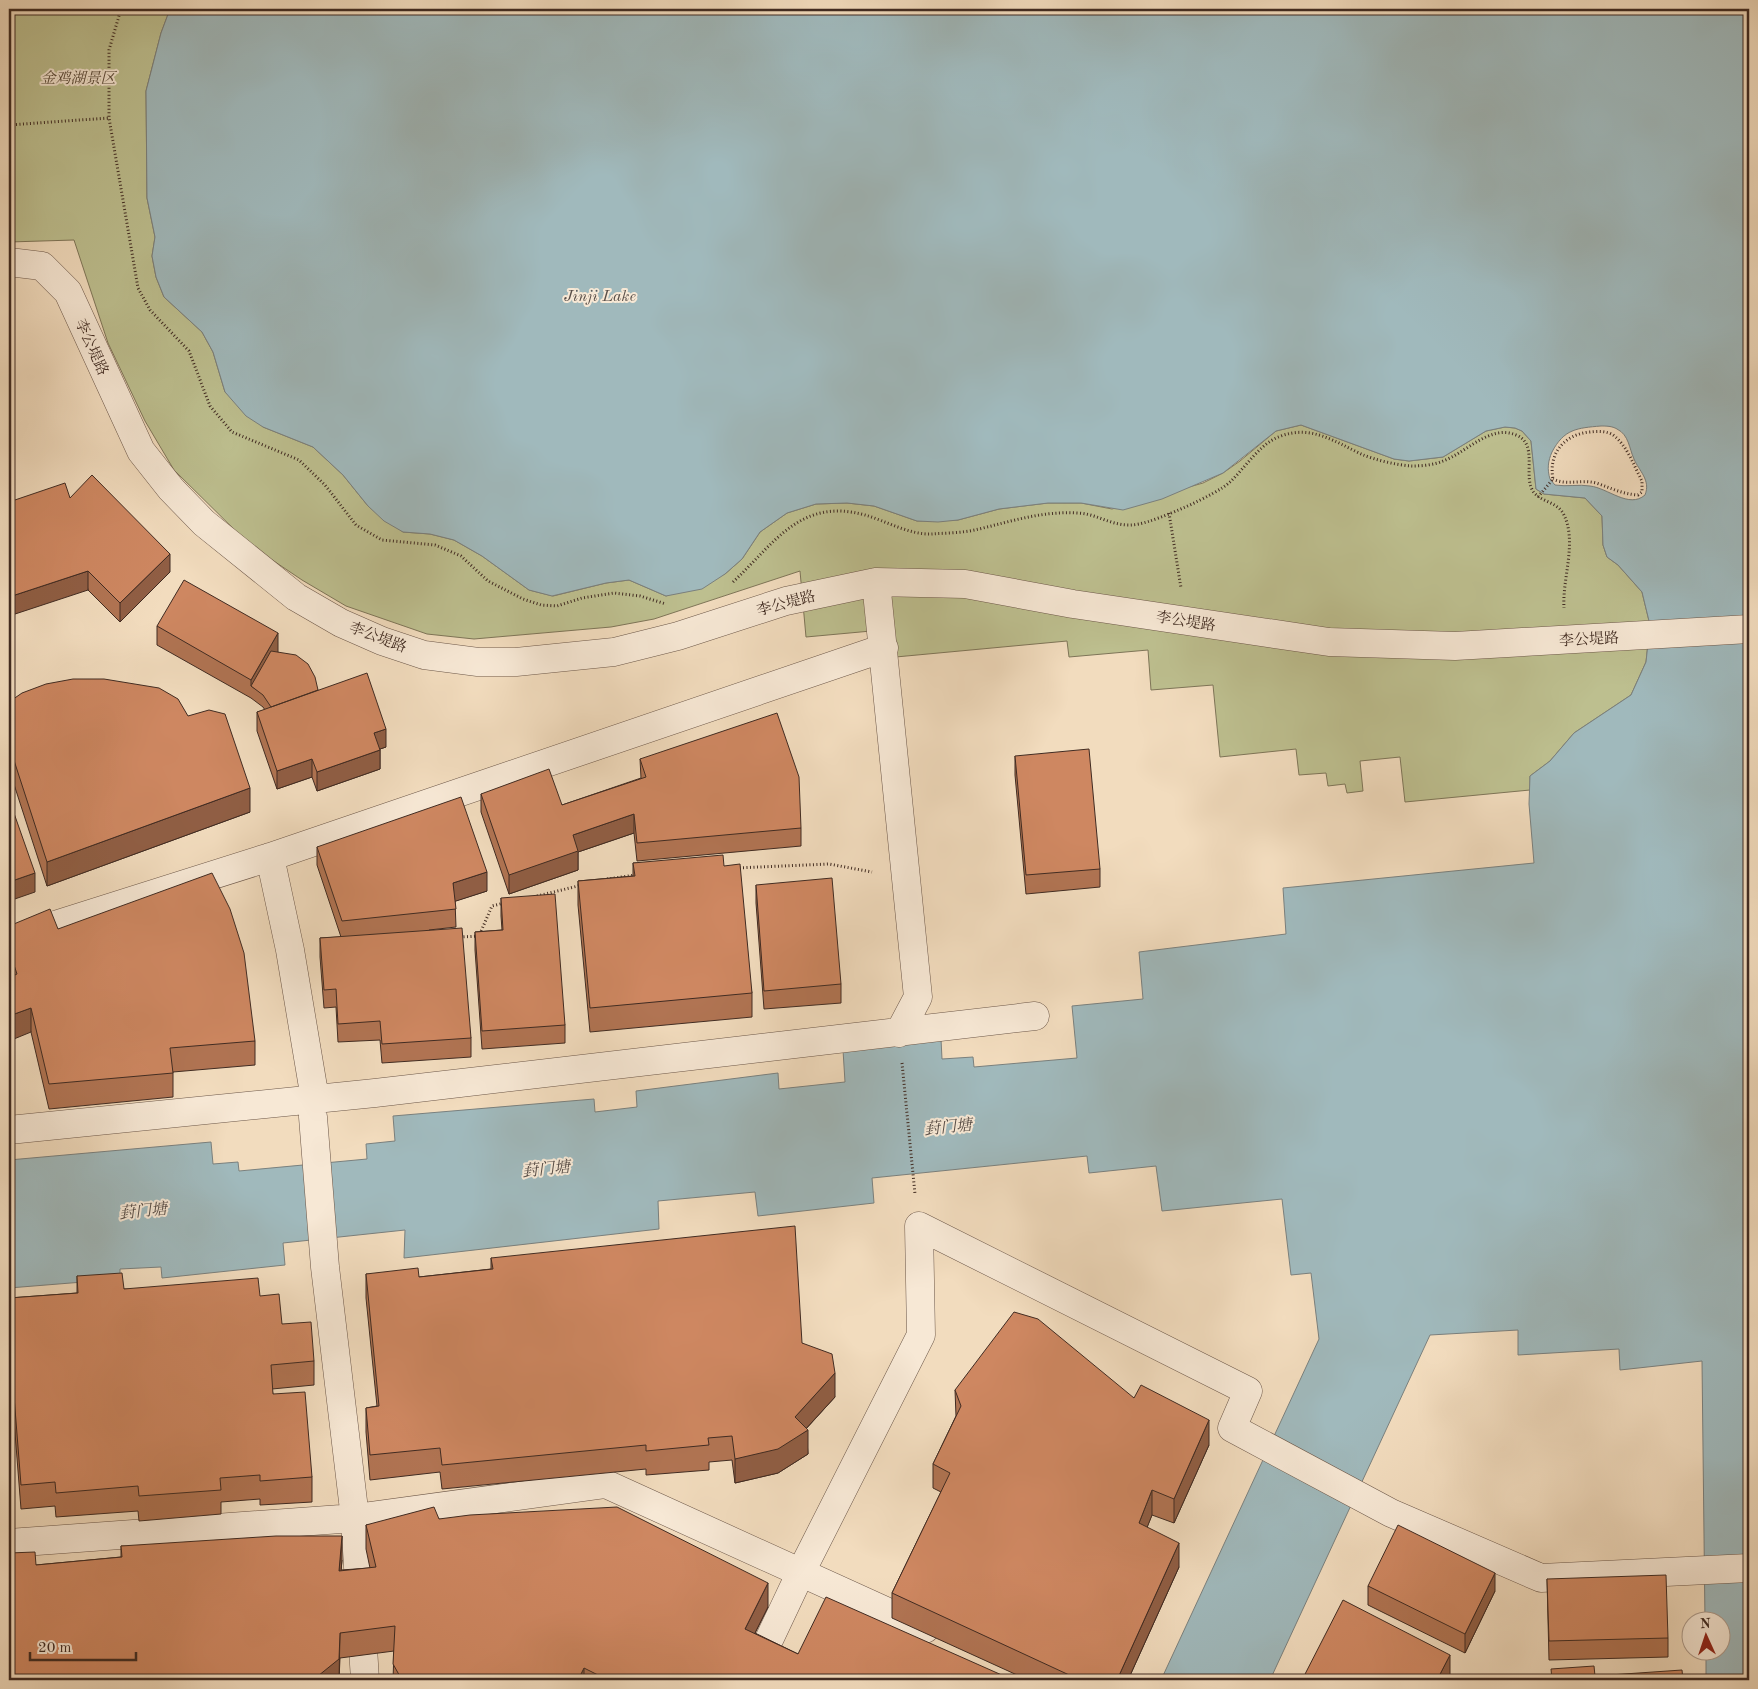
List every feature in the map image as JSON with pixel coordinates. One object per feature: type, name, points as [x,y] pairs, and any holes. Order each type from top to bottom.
[{"type":"street","name":"李公堤路","points":[[9,262],[42,266],[68,292],[141,451],[178,496],[204,523],[296,597],[341,623],[382,642],[424,654],[478,662],[516,662],[562,658],[646,645],[786,601],[876,582],[965,584],[1073,604],[1329,642],[1455,646],[1749,629]]},
{"type":"street","points":[[876,582],[918,997],[899,1033]]},
{"type":"street","points":[[9,942],[58,924],[270,857],[884,648]]},
{"type":"street","points":[[270,857],[290,950],[314,1108],[325,1267],[354,1518],[365,1680]]},
{"type":"street","points":[[9,1130],[252,1105],[314,1108],[375,1093],[1035,1016]]},
{"type":"street","points":[[750,1680],[921,1335],[919,1226],[1248,1391],[1232,1428],[1391,1513],[1541,1578],[1749,1568]]},
{"type":"street","points":[[9,1543],[354,1518],[606,1484],[947,1639]]},
{"type":"path","points":[[121,9],[108,50],[109,118],[138,288],[150,310],[189,351],[210,406],[232,432],[299,460],[325,485],[356,525],[382,540],[435,545],[461,556],[488,581],[523,599],[556,606],[582,598],[614,594],[640,596],[666,604],[674,603]]},
{"type":"path","points":[[9,125],[109,118]]},
{"type":"path","points":[[730,584],[795,522],[823,511],[863,514],[927,534],[976,530],[1010,519],[1045,514],[1080,513],[1118,525],[1139,524],[1169,513],[1228,484],[1264,447],[1278,436],[1308,431],[1342,444],[1363,455],[1405,466],[1421,466],[1444,461],[1493,434],[1505,432],[1518,435],[1526,442],[1529,453],[1530,486],[1540,496],[1560,509],[1565,517],[1569,537],[1564,604],[1569,640]]},
{"type":"path","points":[[1540,496],[1553,480],[1551,467],[1556,453],[1565,440],[1576,434],[1597,431],[1614,436],[1623,446],[1642,481],[1642,492],[1638,495],[1620,493],[1595,483],[1563,484],[1553,480]]},
{"type":"path","points":[[1169,513],[1186,621]]},
{"type":"path","points":[[728,869],[830,864],[906,877]]},
{"type":"path","points":[[603,880],[640,874]]},
{"type":"path","points":[[528,898],[584,884]]},
{"type":"path","points":[[451,938],[479,936],[492,906],[510,902]]},
{"type":"path","points":[[899,1033],[919,1226]]},
{"type":"green space","name":"金鸡湖景区","points":[[9,9],[170,9],[161,33],[146,91],[147,198],[155,237],[152,256],[156,277],[164,297],[202,332],[213,352],[225,392],[263,427],[313,447],[343,475],[368,506],[403,532],[430,534],[454,540],[482,556],[529,590],[553,596],[606,583],[629,580],[666,596],[725,574],[742,559],[760,532],[787,513],[816,504],[847,503],[874,506],[917,521],[958,520],[999,509],[1048,503],[1081,503],[1112,509],[1203,483],[1223,473],[1240,461],[1276,431],[1301,425],[1394,459],[1409,461],[1443,457],[1486,431],[1505,427],[1522,431],[1531,441],[1536,489],[1544,494],[1585,498],[1602,516],[1603,545],[1607,557],[1618,565],[1642,592],[1650,625],[1646,662],[1631,695],[1574,733],[1550,761],[1530,776],[1530,790],[1405,802],[1400,757],[1360,761],[1363,791],[1347,793],[1345,784],[1328,786],[1326,773],[1299,775],[1296,749],[1220,757],[1213,685],[1151,690],[1148,650],[1069,657],[1067,641],[885,658],[882,630],[806,637],[800,571],[654,619],[611,627],[474,639],[427,634],[346,606],[302,580],[250,545],[174,470],[145,421],[108,343],[74,240],[9,242]]},
{"type":"water","name":"Jinji Lake","points":[[170,9],[1749,9],[1749,1680],[1706,1680],[1706,1662],[1730,1662],[1730,1612],[1705,1612],[1702,1361],[1620,1370],[1619,1349],[1518,1355],[1518,1330],[1430,1335],[1270,1680],[1161,1680],[1319,1339],[1311,1273],[1291,1275],[1282,1199],[1162,1211],[1156,1166],[1089,1173],[1087,1156],[872,1178],[874,1203],[758,1216],[755,1192],[658,1201],[659,1229],[404,1258],[405,1230],[283,1243],[285,1265],[162,1278],[161,1267],[120,1269],[120,1279],[9,1288],[9,1160],[211,1142],[213,1164],[238,1162],[239,1171],[367,1159],[366,1144],[395,1141],[393,1116],[594,1099],[595,1112],[637,1107],[636,1091],[778,1073],[779,1089],[845,1082],[843,1050],[941,1039],[942,1059],[973,1057],[974,1067],[1077,1058],[1072,1006],[1143,999],[1139,952],[1286,934],[1283,888],[1534,863],[1529,804],[1530,776],[1550,761],[1574,733],[1631,695],[1646,662],[1650,625],[1642,592],[1618,565],[1607,557],[1603,545],[1602,516],[1585,498],[1544,494],[1536,489],[1531,441],[1522,431],[1505,427],[1486,431],[1443,457],[1409,461],[1394,459],[1301,425],[1276,431],[1223,473],[1162,499],[1123,510],[1081,503],[1048,503],[999,509],[958,520],[938,522],[917,521],[874,506],[847,503],[816,504],[787,513],[760,532],[742,559],[725,574],[702,589],[666,596],[629,580],[606,583],[552,596],[529,590],[482,556],[454,540],[430,534],[403,532],[384,521],[368,506],[343,475],[313,447],[263,427],[246,416],[225,392],[213,352],[202,332],[164,297],[156,277],[152,256],[155,237],[147,198],[146,91],[161,33]],"holes":[[[1611,427],[1617,429],[1626,438],[1634,459],[1644,476],[1647,485],[1645,495],[1639,499],[1632,500],[1590,486],[1555,485],[1550,479],[1548,468],[1552,452],[1561,439],[1566,434],[1578,429]]]},
{"type":"building","points":[[9,459],[14,472],[9,474]]},
{"type":"building","points":[[92,475],[170,554],[120,603],[88,571],[9,597],[9,502],[65,483],[70,498]]},
{"type":"building","points":[[184,580],[278,633],[251,680],[157,626]]},
{"type":"building","points":[[271,651],[296,655],[308,664],[315,677],[318,690],[271,707],[263,695],[251,686]]},
{"type":"building","points":[[367,673],[386,729],[374,733],[380,750],[317,772],[312,759],[277,771],[257,712]]},
{"type":"building","points":[[73,679],[104,679],[159,688],[178,699],[188,716],[209,710],[225,714],[250,788],[47,862],[9,745],[9,702],[22,693],[46,684]]},
{"type":"building","points":[[777,713],[799,777],[801,828],[637,843],[634,814],[573,835],[578,851],[509,875],[481,794],[549,769],[562,805],[646,777],[640,759]]},
{"type":"building","points":[[1089,749],[1100,869],[1026,875],[1015,756]]},
{"type":"building","points":[[461,797],[487,872],[453,883],[456,909],[342,921],[317,847]]},
{"type":"building","points":[[9,799],[35,873],[9,882]]},
{"type":"building","points":[[723,855],[724,866],[740,864],[752,993],[590,1008],[578,881],[635,876],[633,863]]},
{"type":"building","points":[[212,873],[230,909],[244,953],[255,1041],[170,1048],[173,1073],[49,1084],[31,1008],[9,1016],[9,978],[17,974],[9,950],[9,926],[50,909],[58,929]]},
{"type":"building","points":[[832,878],[841,984],[764,991],[756,885]]},
{"type":"building","points":[[555,894],[565,1025],[482,1031],[475,932],[503,930],[501,898]]},
{"type":"building","points":[[462,928],[471,1038],[382,1044],[380,1021],[338,1024],[336,989],[324,990],[320,938]]},
{"type":"building","points":[[795,1226],[802,1343],[832,1354],[835,1373],[795,1417],[808,1430],[778,1449],[735,1459],[732,1436],[708,1438],[709,1445],[646,1451],[646,1445],[442,1465],[440,1448],[370,1455],[366,1408],[379,1406],[366,1274],[418,1268],[419,1277],[493,1269],[491,1258]]},
{"type":"building","points":[[122,1273],[124,1289],[258,1278],[260,1296],[279,1294],[282,1324],[311,1322],[314,1361],[271,1365],[273,1394],[305,1392],[312,1477],[260,1481],[260,1475],[220,1478],[221,1490],[139,1496],[138,1486],[56,1493],[55,1482],[21,1485],[14,1396],[9,1397],[9,1298],[78,1293],[77,1276]]},
{"type":"building","points":[[1014,1312],[1038,1319],[1134,1398],[1141,1385],[1209,1420],[1174,1499],[1152,1490],[1139,1523],[1179,1543],[1117,1680],[1080,1680],[892,1593],[950,1473],[933,1464],[961,1406],[955,1390]]},
{"type":"building","points":[[434,1507],[439,1519],[470,1515],[617,1507],[768,1583],[745,1629],[798,1654],[826,1597],[1013,1680],[606,1680],[584,1668],[578,1680],[402,1680],[393,1664],[395,1626],[340,1633],[339,1659],[313,1680],[9,1680],[9,1553],[35,1552],[36,1565],[122,1557],[121,1546],[276,1536],[342,1536],[339,1571],[376,1567],[366,1525]]},
{"type":"building","points":[[1398,1525],[1495,1573],[1465,1634],[1368,1586]]},
{"type":"building","points":[[1666,1575],[1668,1638],[1549,1641],[1547,1579]]},
{"type":"building","points":[[1343,1600],[1450,1655],[1437,1680],[1302,1680]]},
{"type":"building","points":[[1594,1666],[1595,1676],[1682,1670],[1683,1680],[1552,1680],[1551,1669]]},
{"type":"water label","name":"葑门塘","points":[[948,1126]]},
{"type":"water label","name":"葑门塘","points":[[546,1168]]},
{"type":"water label","name":"葑门塘","points":[[143,1210]]}]
